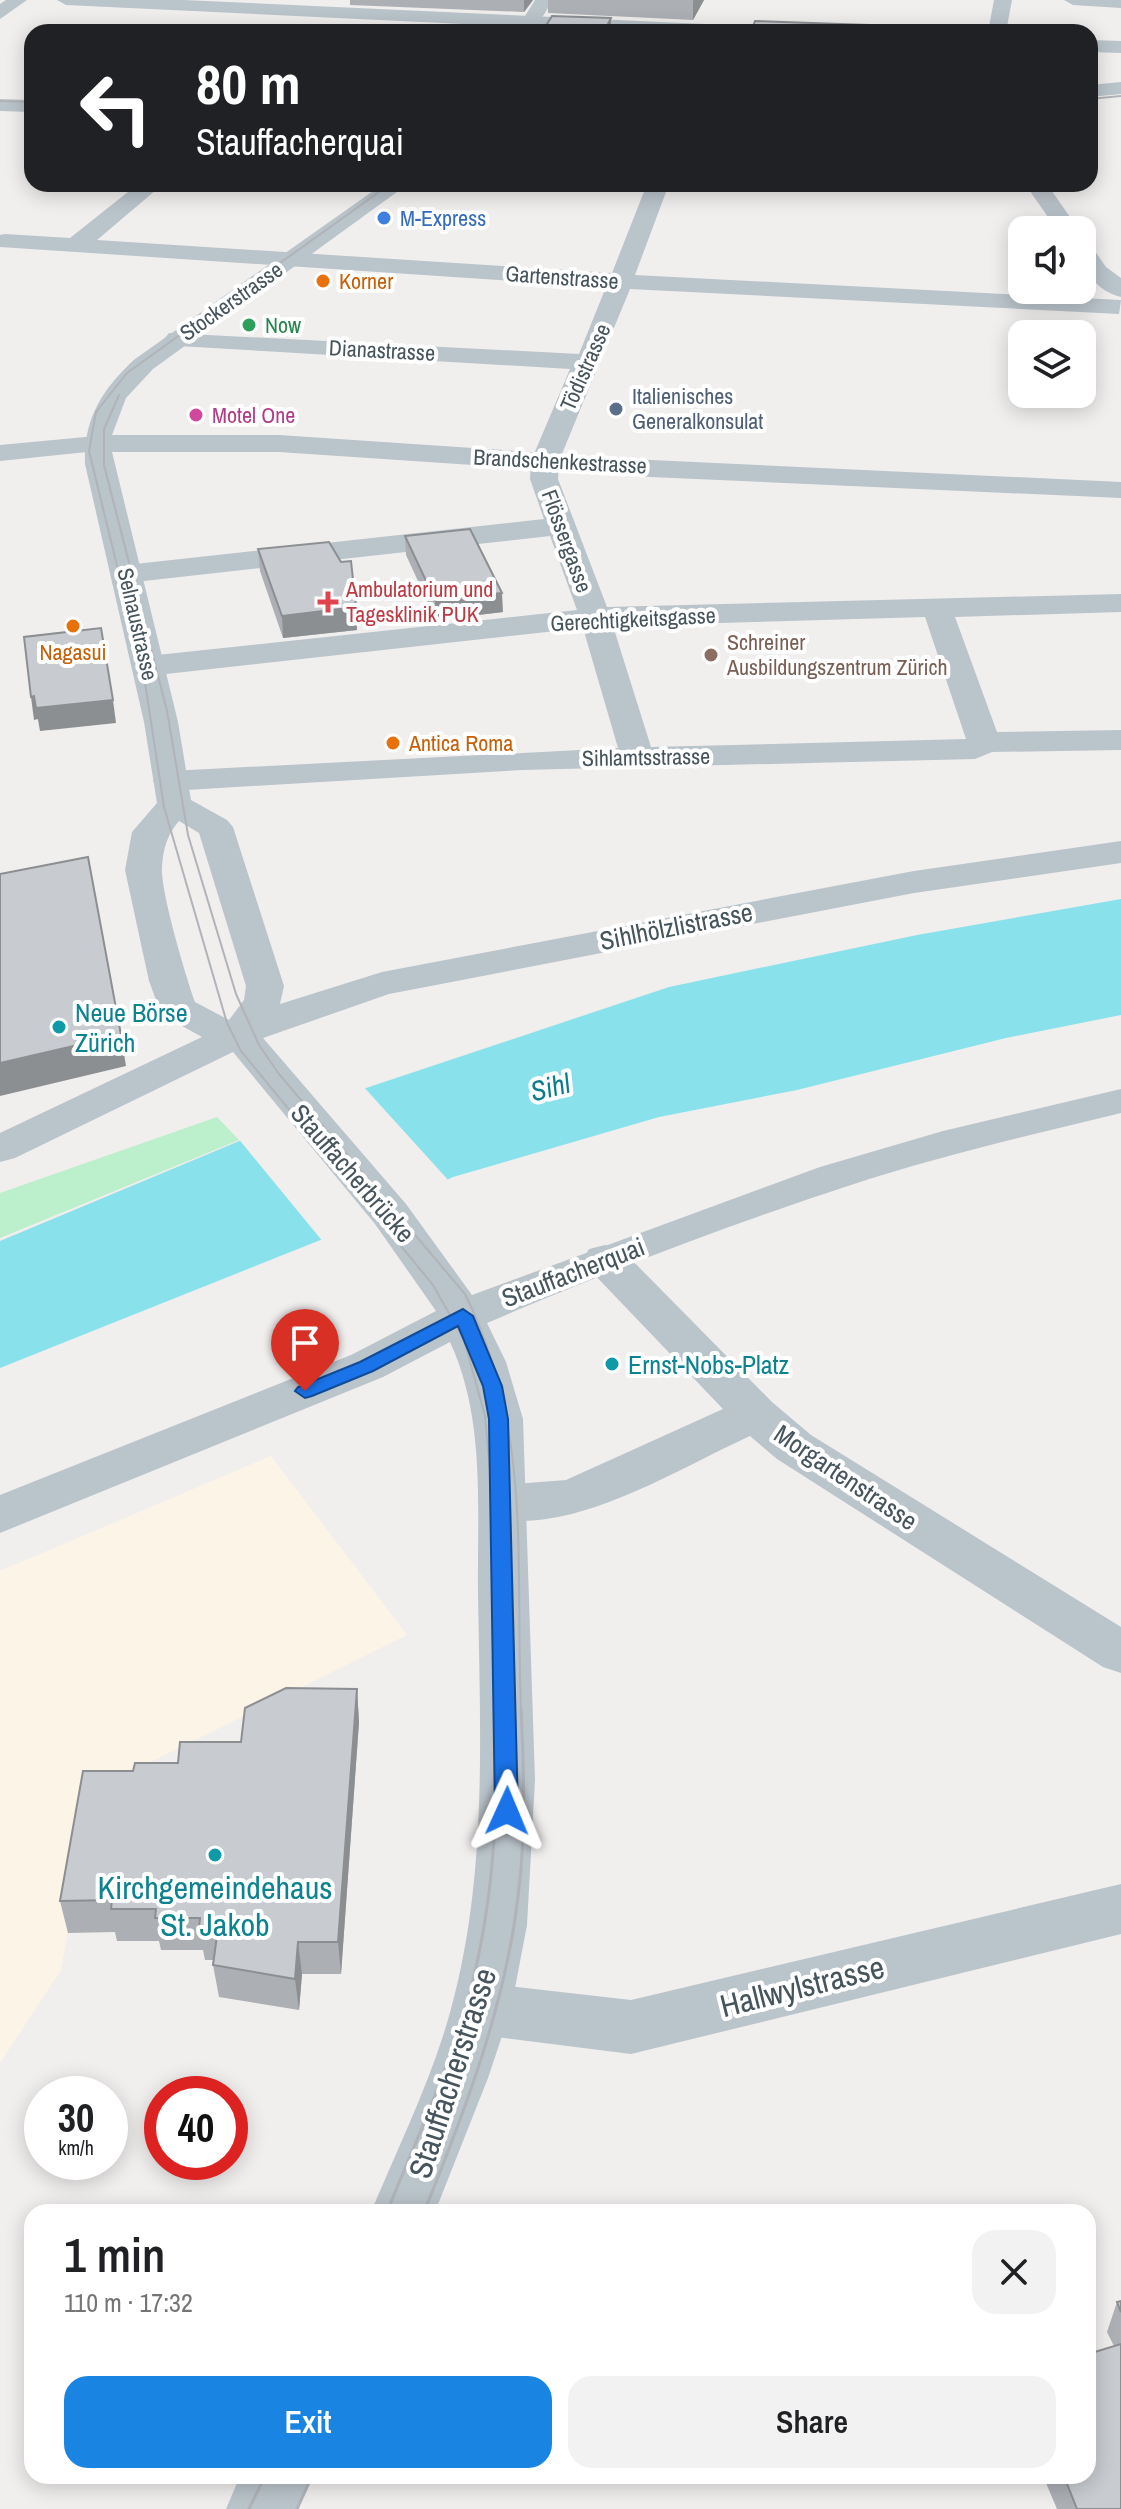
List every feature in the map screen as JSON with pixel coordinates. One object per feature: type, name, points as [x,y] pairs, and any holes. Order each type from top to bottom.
[{"type":"street","points":[[0,13],[18,0]]},
{"type":"street","points":[[66,0],[313,6],[488,24]]},
{"type":"street","points":[[529,24],[544,0]]},
{"type":"street","points":[[998,24],[1003,0]]},
{"type":"street","points":[[1073,0],[1121,3]]},
{"type":"street","points":[[297,24],[313,6]]},
{"type":"street","points":[[727,24],[733,11]]},
{"type":"street","points":[[1098,46],[1121,47]]},
{"type":"street","points":[[1098,90],[1121,88]]},
{"type":"street","points":[[1098,104],[1121,102]]},
{"type":"street","points":[[0,105],[24,106]]},
{"type":"street","points":[[76,245],[78,239],[141,192]]},
{"type":"street","name":"Stockerstrasse","points":[[96,444],[102,417],[115,392],[144,364],[386,192]]},
{"type":"street","name":"Tödistrasse","points":[[545,461],[586,362],[593,354],[655,192]]},
{"type":"street","points":[[1042,192],[1058,216]]},
{"type":"street","name":"Gartenstrasse","points":[[5,241],[1053,307],[1121,301]]},
{"type":"street","points":[[1096,269],[1121,301]]},
{"type":"street","name":"Dianastrasse","points":[[178,338],[586,362]]},
{"type":"street","name":"Brandschenkestrasse","points":[[0,453],[96,444],[214,441],[1121,490]]},
{"type":"street","name":"Selnaustrasse","points":[[96,444],[148,666],[173,793]]},
{"type":"street","name":"Flössergasse","points":[[545,461],[544,479],[595,617],[638,758]]},
{"type":"street","points":[[126,574],[560,526]]},
{"type":"street","name":"Gerechtigkeitsgasse","points":[[148,666],[595,617],[1121,603]]},
{"type":"street","points":[[937,609],[984,742]]},
{"type":"street","name":"Sihlamtsstrasse","points":[[173,793],[451,763],[975,749],[984,742],[1121,740]]},
{"type":"street","points":[[0,1149],[239,1034],[263,1001],[265,986],[215,827],[173,793],[150,832],[143,870],[168,981],[178,1008],[210,1027],[239,1034]]},
{"type":"street","name":"Sihlhölzlistrasse","points":[[239,1034],[319,1003],[432,973],[914,882],[1121,852]]},
{"type":"street","name":"Stauffacherbrücke","points":[[239,1034],[289,1099],[416,1246],[449,1288],[463,1316]]},
{"type":"street","name":"Stauffacherquai","points":[[0,1515],[367,1366],[463,1316],[605,1259],[835,1176],[958,1140],[1121,1101]]},
{"type":"street","name":"Morgartenstrasse","points":[[605,1259],[755,1414],[794,1447],[1121,1653]]},
{"type":"street","name":"Stauffacherstrasse","points":[[406,2204],[458,2078],[481,2009],[498,1925],[504,1872],[508,1780],[499,1419],[492,1386],[463,1316]]},
{"type":"street","points":[[503,1503],[573,1497],[755,1414]]},
{"type":"street","name":"Hallwylstrasse","points":[[481,2009],[631,2027],[1121,1909]]},
{"type":"street","points":[[261,2509],[272,2484]]},
{"type":"shaded area","points":[[271,1456],[407,1635],[92,1791],[61,1970],[0,2063],[0,1571]]},
{"type":"green space","points":[[217,1117],[239,1140],[0,1238],[0,1193]]},
{"type":"water","name":"Sihl","points":[[1121,899],[1121,1015],[1006,1038],[797,1090],[659,1117],[453,1177],[323,1239],[0,1368],[0,1241],[366,1088],[669,987],[917,935]]},
{"type":"pier","points":[[362,1085],[450,1182],[324,1243],[237,1137]]},
{"type":"building","points":[[552,16],[611,18],[608,24],[547,24]]},
{"type":"building","points":[[755,21],[840,24],[754,24]]},
{"type":"building","points":[[470,529],[502,593],[435,600],[405,536]]},
{"type":"building","points":[[329,542],[341,562],[351,561],[356,607],[282,616],[258,549]]},
{"type":"building","points":[[101,628],[113,700],[36,708],[34,696],[31,697],[24,637]]},
{"type":"building","name":"Neue Börse Zürich","points":[[88,857],[121,1035],[0,1063],[0,874]]},
{"type":"building","name":"Kirchgemeindehaus St. Jakob","points":[[286,1688],[357,1689],[338,1942],[298,1942],[295,1979],[213,1965],[218,1928],[199,1928],[200,1918],[155,1918],[156,1909],[111,1909],[112,1900],[60,1901],[83,1771],[133,1771],[135,1763],[178,1763],[180,1742],[241,1742],[245,1708]]},
{"type":"building","points":[[1121,2344],[1121,2509],[1077,2509],[1067,2484],[1096,2484],[1096,2352]]},
{"type":"tram line","points":[[1098,98],[1121,96]]},
{"type":"tram line","points":[[0,101],[24,102]]},
{"type":"tram line","points":[[379,192],[127,373],[96,412],[89,451],[144,676],[164,807],[227,1023],[241,1051],[433,1285],[464,1340],[485,1416],[493,1504],[497,1711]]},
{"type":"tram line","points":[[119,395],[104,429],[104,465],[167,711],[188,835],[236,994],[259,1045],[279,1074],[465,1294],[487,1345],[502,1396],[516,1498],[521,1711]]},
{"type":"tram line","points":[[427,2204],[482,2058],[512,1938],[521,1874],[523,1827],[521,1709]]},
{"type":"tram line","points":[[390,2204],[446,2066],[474,1976],[487,1910],[494,1843],[497,1711]]},
{"type":"tram line","points":[[249,2509],[261,2484]]},
{"type":"tram line","points":[[297,2509],[308,2484]]},
{"type":"place","name":"M-Express","points":[[384,218]]},
{"type":"place","name":"Korner","points":[[323,281]]},
{"type":"place","name":"Now","points":[[249,325]]},
{"type":"place","name":"Italienisches Generalkonsulat","points":[[616,409]]},
{"type":"place","name":"Motel One","points":[[196,415]]},
{"type":"place","name":"Ambulatorium und Tagesklinik PUK","points":[[328,602]]},
{"type":"place","name":"Nagasui","points":[[73,626]]},
{"type":"place","name":"Schreiner Ausbildungszentrum Zürich","points":[[711,655]]},
{"type":"place","name":"Antica Roma","points":[[393,743]]},
{"type":"place","name":"Neue Börse Zürich","points":[[59,1027]]},
{"type":"place","name":"Ernst-Nobs-Platz","points":[[612,1364]]},
{"type":"place","name":"Kirchgemeindehaus St. Jakob","points":[[215,1855]]},
{"type":"route","points":[[305,1391],[367,1366],[463,1316],[492,1386],[499,1419],[507,1811]]}]
